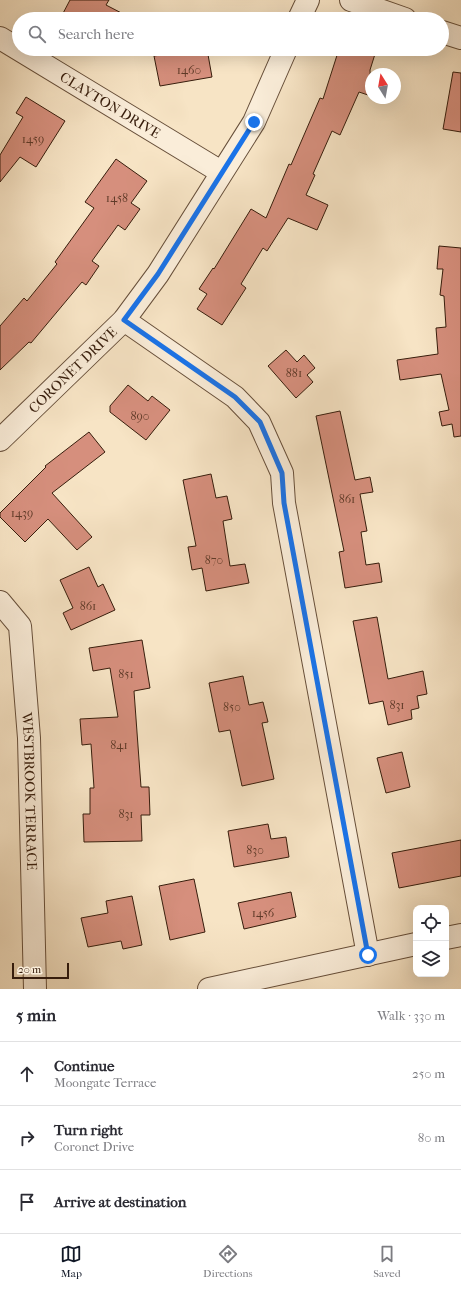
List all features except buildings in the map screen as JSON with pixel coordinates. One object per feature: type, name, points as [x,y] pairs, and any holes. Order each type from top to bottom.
[{"type":"street","points":[[302,12],[308,0]]},
{"type":"street","points":[[351,0],[385,12]]},
{"type":"street","points":[[449,34],[461,38]]},
{"type":"street","name":"CLAYTON DRIVE","points":[[0,38],[12,45]]},
{"type":"street","name":"CLAYTON DRIVE","points":[[30,56],[221,172]]},
{"type":"street","name":"CORONET DRIVE","points":[[0,440],[124,320],[158,274],[221,172],[254,122],[283,56]]},
{"type":"street","points":[[124,320],[235,397],[260,422],[282,473],[284,503],[368,955]]},
{"type":"street","name":"WESTBROOK TERRACE","points":[[0,602],[20,626],[29,738],[35,989]]},
{"type":"street","points":[[449,937],[461,935]]},
{"type":"street","points":[[209,989],[413,945]]},
{"type":"route","points":[[254,122],[221,172],[158,274],[124,320],[235,397],[260,422],[282,473],[284,503],[368,955]]}]
